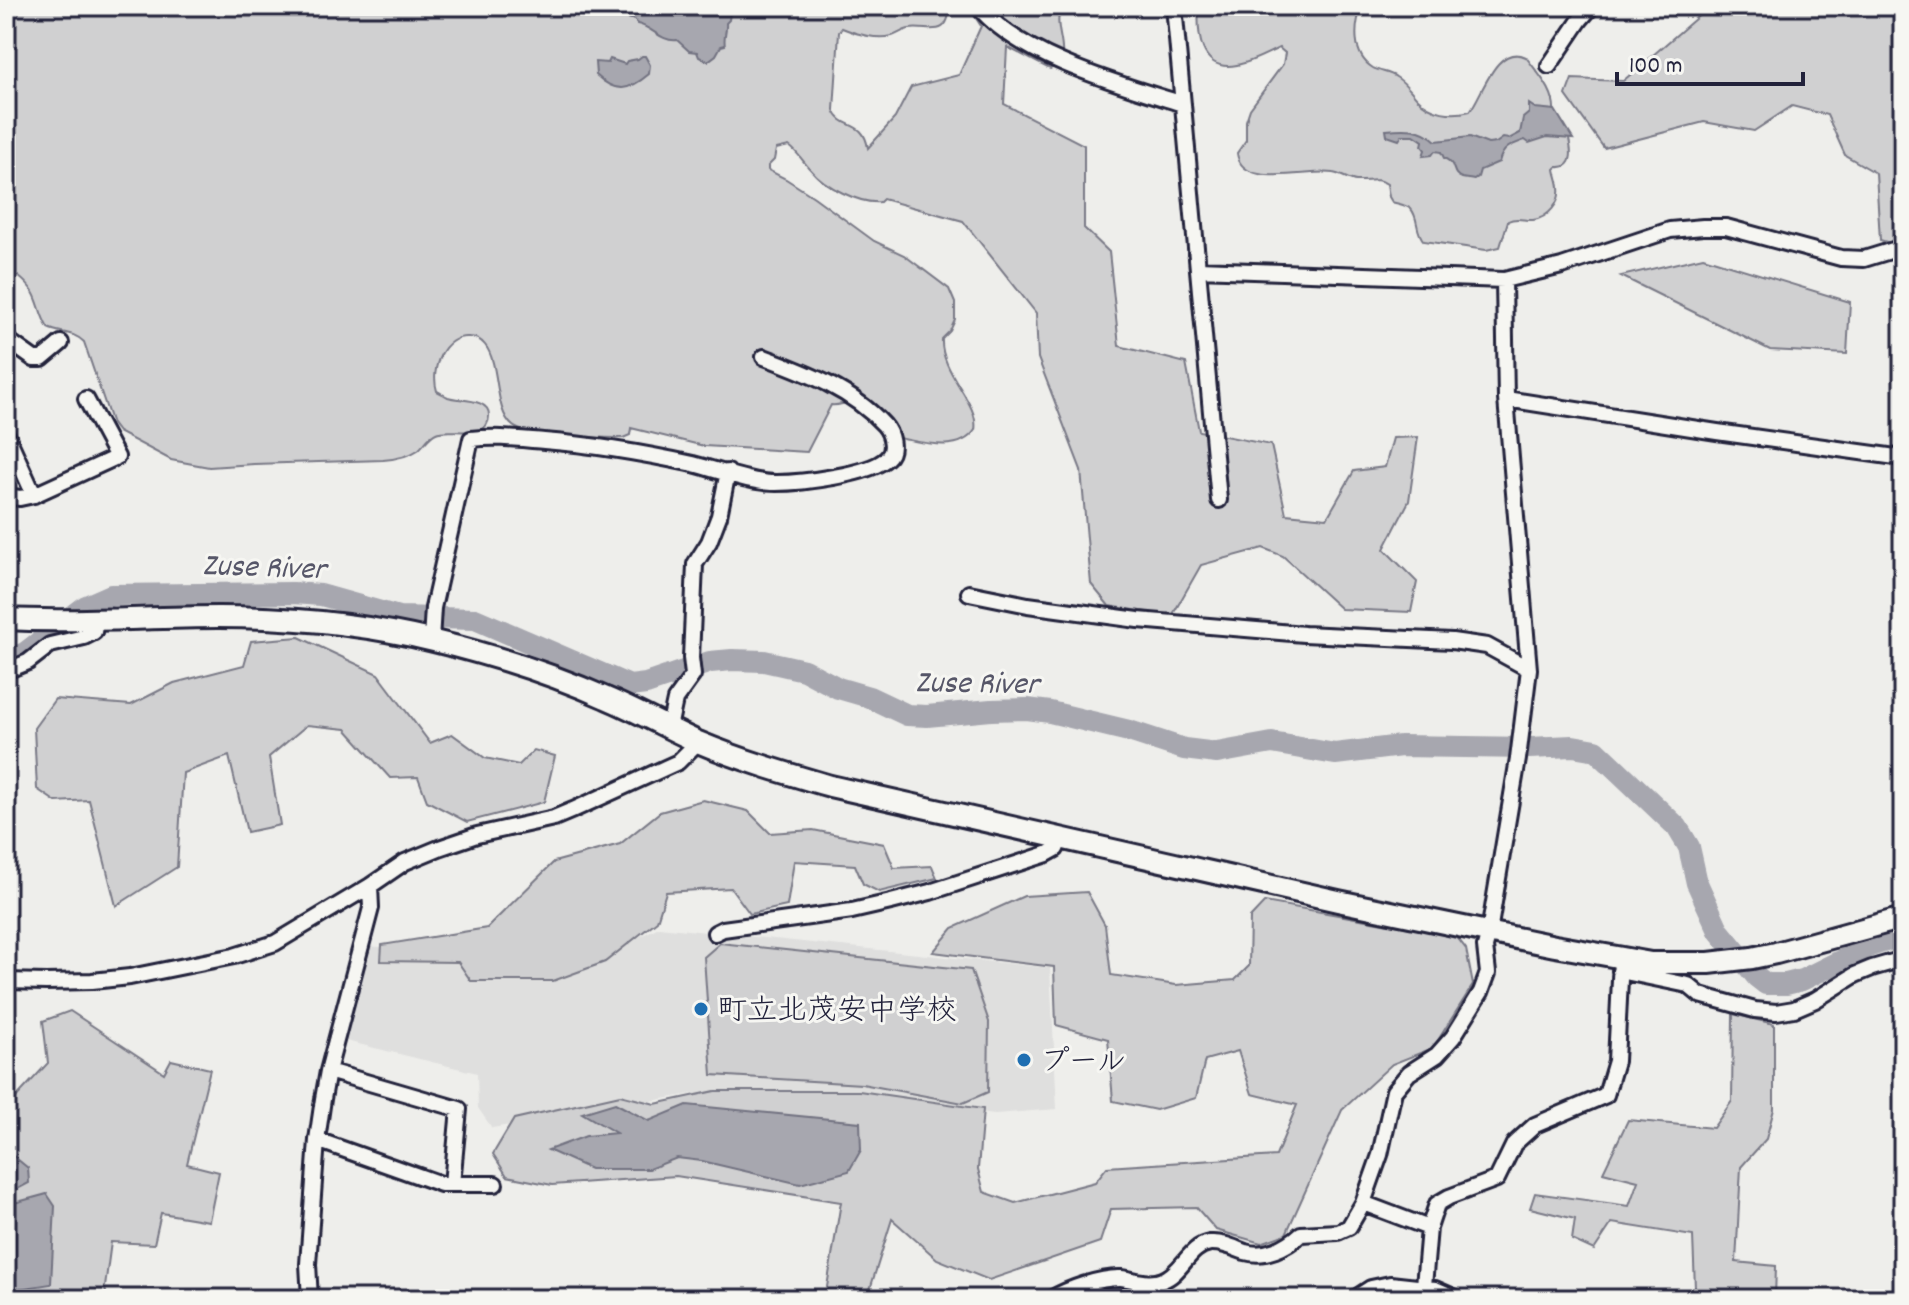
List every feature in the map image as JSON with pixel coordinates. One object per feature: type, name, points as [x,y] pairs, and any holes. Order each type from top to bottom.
[{"type":"street","points":[[978,6],[998,25],[1031,48],[1104,79],[1183,104]]},
{"type":"street","points":[[1174,6],[1219,500]]},
{"type":"street","points":[[1549,66],[1592,6]]},
{"type":"street","points":[[1198,269],[1504,280],[1562,266],[1670,230],[1703,227],[1726,227],[1841,258],[1864,259],[1903,247]]},
{"type":"street","points":[[1051,1299],[1098,1281],[1118,1278],[1147,1284],[1160,1282],[1171,1276],[1198,1247],[1210,1243],[1226,1244],[1249,1253],[1272,1252],[1301,1234],[1338,1232],[1349,1227],[1363,1203],[1380,1155],[1394,1091],[1409,1073],[1437,1055],[1453,1037],[1481,992],[1488,973],[1485,947],[1518,759],[1529,669],[1506,399],[1504,280]]},
{"type":"street","points":[[6,339],[38,360],[61,343]]},
{"type":"street","points":[[432,634],[433,608],[471,439],[498,437],[598,446],[776,483],[844,475],[873,467],[888,458],[891,439],[887,428],[867,409],[827,383],[764,357]]},
{"type":"street","points":[[6,496],[20,498],[34,495],[117,457],[86,399]]},
{"type":"street","points":[[1506,399],[1903,458]]},
{"type":"street","points":[[6,435],[34,495]]},
{"type":"street","points":[[669,728],[675,700],[693,675],[695,564],[709,542],[719,516],[728,472]]},
{"type":"street","points":[[969,593],[1028,605],[1138,620],[1291,633],[1452,641],[1487,646],[1529,669]]},
{"type":"street","points":[[6,619],[265,618],[432,634],[607,698],[698,742],[772,770],[830,786],[1338,901],[1489,932],[1620,965],[1688,985],[1700,995],[1755,1010],[1776,1012],[1794,1009],[1855,975],[1903,959]]},
{"type":"street","points":[[6,671],[28,662],[50,645],[94,632],[91,621]]},
{"type":"street","points":[[6,981],[117,978],[234,956],[275,943],[405,862],[477,835],[554,818],[678,762],[698,742]]},
{"type":"street","points":[[715,933],[723,929],[852,911],[930,892],[1047,854],[1056,849],[1061,838]]},
{"type":"street","points":[[310,1299],[308,1264],[317,1140],[328,1071],[371,908],[370,886]]},
{"type":"street","points":[[1620,965],[1752,958],[1903,918]]},
{"type":"street","points":[[1424,1286],[1429,1228],[1437,1204],[1497,1179],[1514,1144],[1535,1125],[1606,1095],[1616,1061],[1620,965]]},
{"type":"street","points":[[328,1071],[459,1109],[452,1184]]},
{"type":"street","points":[[317,1140],[441,1184],[495,1184]]},
{"type":"street","points":[[1363,1203],[1429,1228]]},
{"type":"street","points":[[1354,1299],[1371,1288],[1390,1284],[1415,1288],[1424,1286],[1458,1299]]},
{"type":"shaded area","points":[[6,6],[950,6],[946,24],[937,29],[909,29],[880,37],[842,28],[839,32],[834,110],[842,121],[862,132],[868,148],[895,118],[911,87],[959,75],[981,26],[968,6],[1062,6],[1058,24],[1062,50],[1058,64],[1050,69],[1007,47],[1004,104],[1084,145],[1084,228],[1109,252],[1119,346],[1186,363],[1199,431],[1271,445],[1286,514],[1327,518],[1354,471],[1385,467],[1393,438],[1418,437],[1409,501],[1384,549],[1417,582],[1411,612],[1341,609],[1283,556],[1263,548],[1201,565],[1172,616],[1109,606],[1091,584],[1081,470],[1038,358],[1036,313],[963,221],[883,199],[872,202],[842,193],[817,176],[789,146],[776,149],[768,170],[814,197],[874,241],[904,255],[949,289],[955,303],[955,320],[942,339],[943,352],[975,420],[975,430],[960,442],[929,444],[898,438],[880,409],[860,401],[831,405],[807,452],[704,446],[631,428],[630,435],[623,438],[534,433],[513,426],[507,419],[490,354],[482,342],[469,337],[460,338],[446,347],[437,364],[435,382],[437,391],[448,397],[485,406],[489,416],[483,429],[442,431],[431,436],[414,452],[388,460],[209,467],[171,460],[118,432],[112,424],[84,342],[71,334],[48,328],[35,295],[26,283],[18,276],[6,278]]},
{"type":"shaded area","points":[[621,6],[731,6],[725,45],[708,61],[677,40],[666,39],[635,20],[620,16],[624,12]]},
{"type":"shaded area","points":[[1199,6],[1362,6],[1357,22],[1361,56],[1376,69],[1394,75],[1423,104],[1442,112],[1470,111],[1499,63],[1506,57],[1526,57],[1549,90],[1554,113],[1508,142],[1493,147],[1429,147],[1496,151],[1525,133],[1568,135],[1570,161],[1555,169],[1559,188],[1556,204],[1539,219],[1508,221],[1500,247],[1486,250],[1424,241],[1411,209],[1392,202],[1387,184],[1383,182],[1356,181],[1333,173],[1262,175],[1250,171],[1241,164],[1237,153],[1246,140],[1246,121],[1250,109],[1283,64],[1285,53],[1279,48],[1237,65],[1215,63],[1208,57],[1200,38]]},
{"type":"shaded area","points":[[1710,6],[1903,6],[1903,244],[1900,246],[1880,240],[1876,173],[1845,155],[1827,115],[1792,106],[1754,131],[1704,122],[1604,148],[1566,95],[1572,79],[1623,81]]},
{"type":"shaded area","points":[[642,56],[650,65],[649,74],[629,87],[616,88],[596,75],[595,62],[608,63],[610,59],[625,64]]},
{"type":"shaded area","points":[[1529,104],[1535,108],[1555,110],[1573,139],[1547,137],[1529,143],[1525,140],[1516,143],[1505,150],[1499,162],[1480,170],[1474,180],[1458,176],[1441,152],[1423,156],[1423,141],[1414,135],[1402,135],[1399,140],[1387,136],[1386,130],[1406,129],[1425,133],[1436,141],[1470,137],[1488,144],[1496,143],[1520,133],[1523,118],[1529,113]]},
{"type":"shaded area","points":[[1703,257],[1850,302],[1847,354],[1770,350],[1621,276]]},
{"type":"shaded area","points":[[299,637],[378,674],[430,743],[452,734],[485,758],[519,765],[534,750],[555,756],[544,802],[467,822],[427,801],[418,777],[390,778],[346,729],[307,725],[269,757],[280,825],[247,832],[229,756],[183,773],[177,867],[116,906],[89,800],[56,802],[37,789],[34,728],[55,699],[131,705],[174,683],[244,665],[251,641]]},
{"type":"shaded area","points":[[703,800],[748,811],[770,833],[813,830],[884,844],[894,868],[932,866],[937,878],[879,892],[863,884],[855,865],[794,861],[787,906],[750,914],[731,888],[666,892],[657,921],[605,962],[553,981],[471,981],[458,962],[381,961],[382,945],[487,928],[554,862],[620,844],[660,812]]},
{"type":"shaded area","points":[[1087,892],[1105,925],[1111,975],[1176,985],[1235,980],[1249,966],[1250,918],[1265,902],[1456,936],[1466,949],[1473,985],[1433,1048],[1392,1064],[1342,1110],[1286,1234],[1261,1243],[1216,1230],[1196,1207],[1111,1209],[1100,1242],[989,1280],[937,1259],[892,1219],[867,1299],[825,1299],[841,1202],[676,1176],[552,1185],[507,1176],[493,1154],[514,1119],[620,1095],[655,1104],[715,1091],[859,1091],[983,1109],[978,1169],[984,1192],[1015,1203],[1095,1182],[1107,1167],[1276,1156],[1297,1105],[1252,1094],[1238,1051],[1205,1060],[1196,1098],[1156,1110],[1113,1101],[1108,1039],[1056,1025],[1054,967],[933,952],[953,928],[1024,896]]},
{"type":"shaded area","name":"町立北茂安中学校","points":[[659,927],[1050,968],[1057,1109],[995,1114],[852,1096],[692,1094],[492,1128],[478,1108],[477,1073],[342,1040],[369,946],[463,956],[592,960]]},
{"type":"shaded area","points":[[720,943],[971,970],[989,1022],[988,1092],[963,1103],[862,1084],[712,1075],[704,957]]},
{"type":"shaded area","points":[[70,1011],[164,1073],[171,1060],[210,1069],[187,1164],[219,1172],[209,1221],[161,1213],[154,1244],[111,1242],[105,1287],[107,1299],[6,1299],[6,1100],[12,1102],[48,1063],[43,1021]]},
{"type":"shaded area","points":[[1733,1014],[1774,1024],[1774,1109],[1766,1139],[1741,1167],[1736,1262],[1776,1266],[1775,1299],[1692,1299],[1695,1288],[1693,1236],[1612,1223],[1594,1250],[1572,1240],[1575,1219],[1530,1208],[1535,1193],[1629,1206],[1638,1181],[1603,1172],[1628,1120],[1713,1128],[1732,1101]]},
{"type":"shaded area","points":[[615,1103],[649,1121],[687,1105],[860,1122],[861,1150],[849,1171],[800,1184],[677,1158],[649,1169],[590,1169],[548,1150],[586,1136],[616,1133],[582,1113]]},
{"type":"shaded area","points":[[6,1150],[28,1168],[29,1183],[6,1195]]},
{"type":"shaded area","points":[[47,1194],[55,1206],[51,1284],[6,1291],[6,1212],[14,1203]]},
{"type":"shaded area","points":[[1113,1282],[1166,1294],[1166,1299],[1064,1299]]},
{"type":"waterway","name":"Zuse River","points":[[6,661],[25,653],[86,606],[111,595],[293,593],[321,595],[399,617],[475,619],[630,686],[646,684],[710,662],[764,661],[804,670],[838,688],[869,697],[907,715],[1027,709],[1129,731],[1184,749],[1217,753],[1272,743],[1335,754],[1401,746],[1573,746],[1596,750],[1677,827],[1689,847],[1697,883],[1719,931],[1766,984],[1802,980],[1870,946],[1903,935]]},
{"type":"place","name":"町立北茂安中学校","points":[[701,1009]]},
{"type":"place","name":"プール","points":[[1024,1060]]}]
